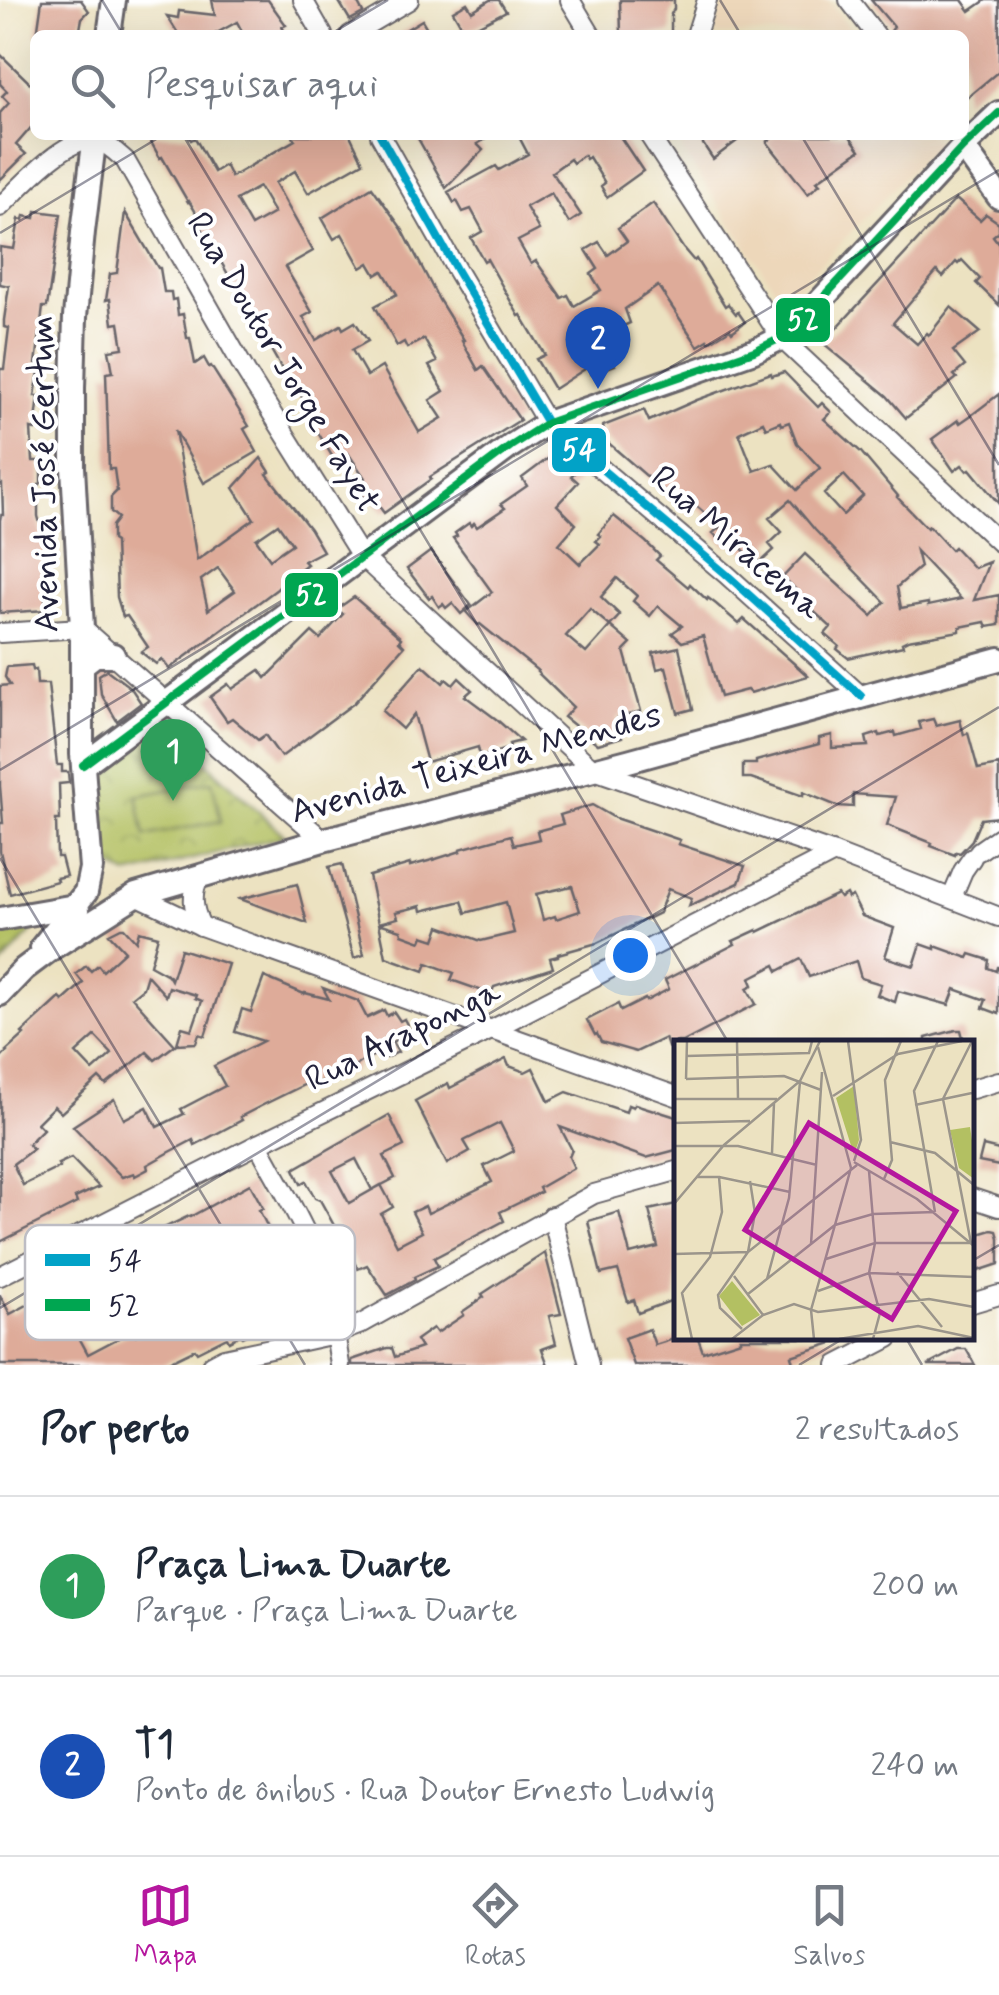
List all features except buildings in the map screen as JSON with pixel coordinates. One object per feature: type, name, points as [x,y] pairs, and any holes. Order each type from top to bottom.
[{"type":"street","points":[[110,30],[114,0]]},
{"type":"street","points":[[303,0],[320,30]]},
{"type":"street","points":[[358,30],[409,0]]},
{"type":"street","points":[[570,0],[588,30]]},
{"type":"street","points":[[698,30],[707,0]]},
{"type":"street","points":[[848,0],[872,30]]},
{"type":"street","points":[[969,133],[999,112]]},
{"type":"street","points":[[0,207],[59,153],[84,140]]},
{"type":"street","name":"Avenida José Gertum","points":[[24,969],[86,892],[91,868],[82,765],[82,628],[73,388],[75,317],[95,140]]},
{"type":"street","name":"Rua Doutor Jorge Fayet","points":[[100,140],[125,160],[246,372],[361,556],[594,770],[999,916]]},
{"type":"street","name":"Rua Miracema","points":[[383,140],[548,423],[726,574],[861,696]]},
{"type":"street","points":[[82,765],[361,556],[548,423],[754,352],[781,338],[798,325],[958,141],[999,198]]},
{"type":"street","points":[[662,144],[781,338],[999,542]]},
{"type":"street","points":[[0,633],[82,628],[323,840]]},
{"type":"street","points":[[82,666],[95,656],[113,654]]},
{"type":"street","name":"Avenida Teixeira Mendes","points":[[0,994],[52,948],[136,895],[323,840],[999,659]]},
{"type":"street","points":[[952,898],[962,871],[976,854],[999,837]]},
{"type":"street","name":"Rua Araponga","points":[[100,1225],[834,854]]},
{"type":"street","points":[[91,868],[108,886],[201,926],[674,1095]]},
{"type":"street","points":[[200,875],[192,899],[201,926]]},
{"type":"street","points":[[0,919],[76,906],[78,920],[52,948]]},
{"type":"street","points":[[974,1088],[999,1081]]},
{"type":"street","points":[[258,1144],[301,1225]]},
{"type":"street","points":[[355,1326],[594,1194],[674,1172]]},
{"type":"street","points":[[974,1199],[999,1208]]},
{"type":"street","points":[[552,1216],[589,1365]]},
{"type":"street","name":"Rua Araponga","points":[[0,1276],[25,1263]]},
{"type":"street","points":[[974,1302],[999,1295]]},
{"type":"street","points":[[211,1365],[224,1358],[307,1340]]},
{"type":"street","points":[[336,1340],[340,1365]]},
{"type":"street","points":[[837,1365],[884,1340]]},
{"type":"shaded area","points":[[724,0],[828,0],[851,30],[715,30]]},
{"type":"shaded area","points":[[684,140],[933,140],[936,144],[784,302],[681,149]]},
{"type":"green space","points":[[161,720],[285,836],[128,875],[104,863],[95,767]]},
{"type":"green space","points":[[212,781],[221,821],[145,836],[137,796]]},
{"type":"green space","points":[[37,925],[0,967],[0,934]]},
{"type":"transit line","name":"52","points":[[83,765],[547,423],[754,351],[781,338],[798,325],[999,113]]},
{"type":"transit line","name":"54","points":[[383,140],[547,423],[726,574],[861,696]]},
{"type":"place","name":"T1","points":[[598,389]]},
{"type":"place","name":"Praça Lima Duarte","points":[[173,801]]}]
